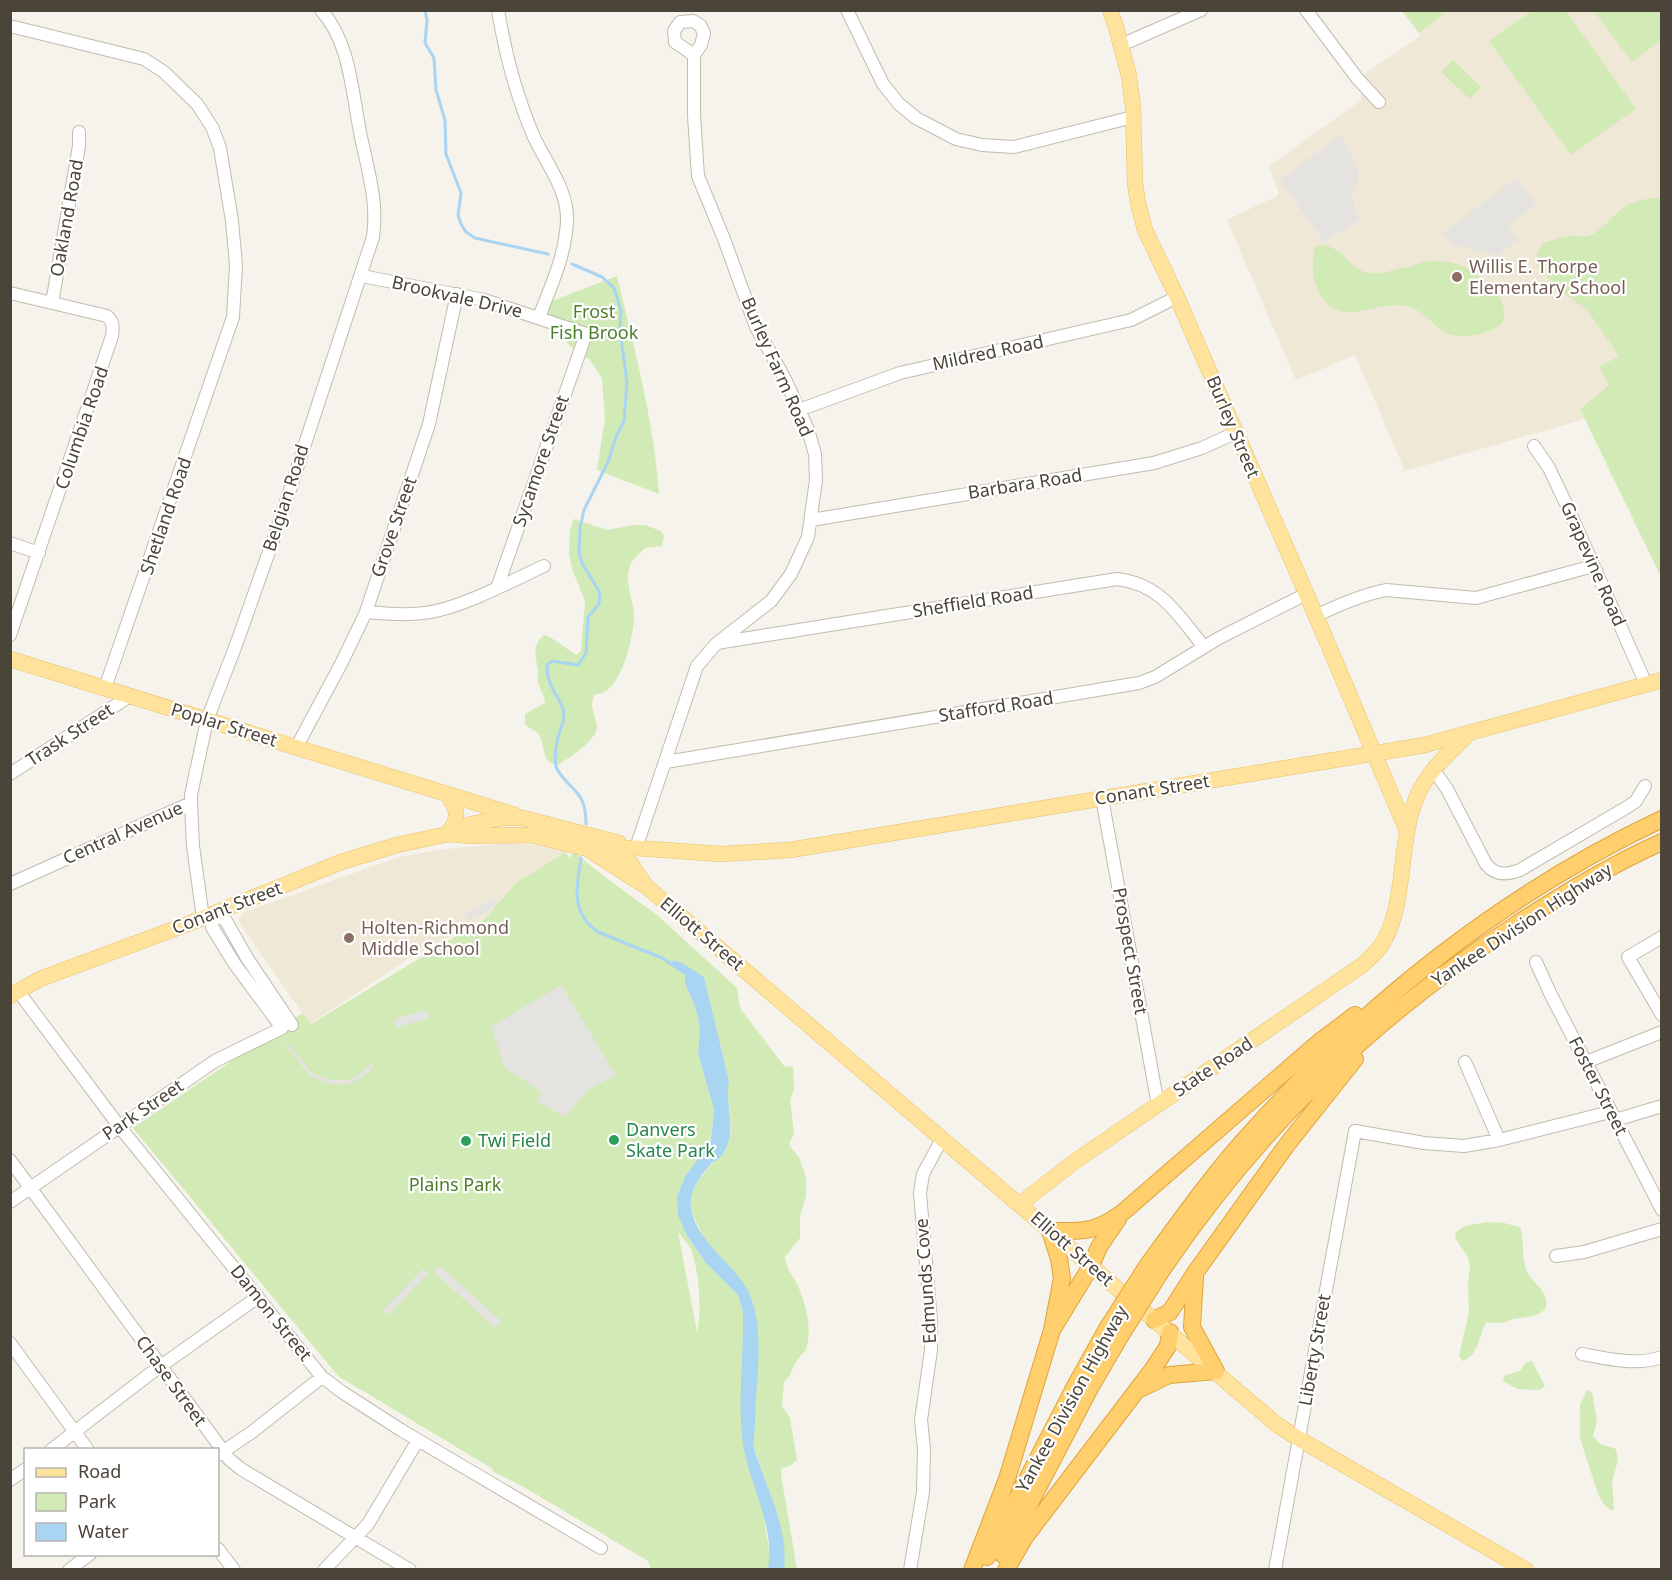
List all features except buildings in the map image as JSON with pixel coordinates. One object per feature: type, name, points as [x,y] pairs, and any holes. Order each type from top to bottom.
[{"type":"highway","name":"Yankee Division Highway","points":[[980,1569],[1083,1371],[1114,1331],[1214,1176],[1255,1128],[1296,1084],[1366,1017],[1448,949],[1504,908],[1555,876],[1662,819]]},
{"type":"highway","name":"Yankee Division Highway","points":[[1154,1270],[1289,1110],[1383,1021],[1474,952],[1594,877],[1662,842]]},
{"type":"highway","points":[[972,1569],[1007,1479],[1052,1330],[1062,1278],[1059,1258],[1050,1231],[1092,1230],[1105,1225],[1122,1213],[1318,1043],[1409,972],[1448,949]]},
{"type":"highway","points":[[1154,1320],[1170,1312],[1195,1273],[1286,1146],[1356,1058],[1380,1033],[1474,952]]},
{"type":"highway","points":[[1052,1330],[1091,1266],[1099,1246],[1122,1213]]},
{"type":"highway","points":[[1138,1390],[1169,1376],[1216,1371],[1192,1327],[1195,1273]]},
{"type":"highway","name":"Yankee Division Highway","points":[[995,1569],[1090,1388],[1114,1331]]},
{"type":"highway","points":[[1006,1569],[1025,1537],[1138,1390],[1168,1346],[1170,1332]]},
{"type":"main road","name":"Burley Street","points":[[1110,10],[1129,76],[1138,203],[1145,230],[1177,297],[1317,616],[1407,831]]},
{"type":"main road","name":"Poplar Street","points":[[10,659],[437,792],[497,808],[523,818]]},
{"type":"main road","name":"Conant Street","points":[[448,834],[531,835],[584,848],[721,854],[790,850],[1425,745],[1662,680]]},
{"type":"main road","points":[[1407,831],[1417,796],[1433,770],[1468,734]]},
{"type":"main road","name":"Poplar Street","points":[[437,792],[489,820],[531,835]]},
{"type":"main road","points":[[448,834],[457,812],[451,801]]},
{"type":"main road","name":"Conant Street","points":[[14,993],[40,979],[360,855],[397,844],[448,834],[489,820],[523,818],[643,849]]},
{"type":"main road","name":"State Road","points":[[1020,1204],[1048,1181],[1361,966],[1384,941],[1393,919],[1407,831]]},
{"type":"main road","name":"Elliott Street","points":[[597,837],[617,848],[644,882],[1276,1424],[1526,1569]]},
{"type":"main road","name":"Elliott Street","points":[[584,848],[606,859],[627,876],[644,882]]},
{"type":"main road","points":[[643,849],[644,882]]},
{"type":"street","name":"Belgian Road","points":[[207,720],[236,645],[362,276],[375,222],[373,188],[360,134],[352,83],[334,26],[321,10]]},
{"type":"street","points":[[498,10],[507,57],[518,95],[533,136],[562,193],[567,218],[565,243],[539,317]]},
{"type":"street","points":[[847,10],[883,84],[899,104],[916,118],[956,139],[982,145],[1014,147],[1133,117]]},
{"type":"street","points":[[1121,45],[1201,10]]},
{"type":"street","points":[[1306,10],[1357,78],[1379,102]]},
{"type":"street","name":"Shetland Road","points":[[10,26],[144,59],[164,72],[197,104],[212,127],[221,158],[232,221],[236,265],[234,317],[105,688]]},
{"type":"street","name":"Burley Farm Road","points":[[643,849],[666,762],[697,666],[716,644],[771,601],[791,574],[808,537],[816,480],[815,454],[808,430],[756,327],[698,176],[694,115],[694,55]]},
{"type":"street","name":"Oakland Road","points":[[52,303],[78,146],[78,132]]},
{"type":"street","name":"Brookvale Drive","points":[[362,276],[484,300],[586,334]]},
{"type":"street","name":"Columbia Road","points":[[10,293],[107,316],[112,320],[113,327],[90,406],[10,635]]},
{"type":"street","name":"Grove Street","points":[[296,748],[366,612],[429,424],[457,294]]},
{"type":"street","name":"Mildred Road","points":[[799,410],[900,373],[1131,320],[1177,297]]},
{"type":"street","name":"Sycamore Street","points":[[497,588],[586,334]]},
{"type":"street","name":"Barbara Road","points":[[811,520],[1154,463],[1202,448],[1235,433]]},
{"type":"street","name":"Grapevine Road","points":[[1534,446],[1549,468],[1646,684]]},
{"type":"street","points":[[10,543],[39,553]]},
{"type":"street","points":[[366,612],[401,615],[450,607],[544,566]]},
{"type":"street","points":[[1317,616],[1375,592],[1386,590],[1476,598],[1593,566]]},
{"type":"street","name":"Sheffield Road","points":[[716,644],[1117,579],[1144,585],[1163,597],[1204,647]]},
{"type":"street","name":"Stafford Road","points":[[666,762],[1139,683],[1155,677],[1204,647],[1306,594]]},
{"type":"street","name":"Trask Street","points":[[10,774],[130,696]]},
{"type":"street","name":"Central Avenue","points":[[10,884],[192,803],[191,795],[207,720]]},
{"type":"street","points":[[1433,770],[1447,789],[1486,864],[1490,869],[1505,874],[1520,870],[1629,806],[1636,801],[1645,786]]},
{"type":"street","name":"Prospect Street","points":[[1102,798],[1158,1105]]},
{"type":"street","points":[[192,803],[193,846],[208,915]]},
{"type":"street","name":"Park Street","points":[[10,1202],[215,1061],[287,1026],[234,963],[212,927],[208,915]]},
{"type":"street","points":[[1662,937],[1628,957],[1662,1015]]},
{"type":"street","name":"Foster Street","points":[[1536,962],[1612,1116],[1662,1210]]},
{"type":"street","name":"Damon Street","points":[[14,993],[322,1377],[418,1440],[601,1548]]},
{"type":"street","points":[[1586,1062],[1662,1032]]},
{"type":"street","points":[[1465,1062],[1499,1140],[1662,1106]]},
{"type":"street","name":"Liberty Street","points":[[1275,1569],[1355,1131],[1445,1145],[1481,1144],[1499,1140]]},
{"type":"street","name":"Edmunds Cove","points":[[910,1569],[923,1492],[924,1449],[921,1420],[931,1350],[931,1321],[920,1193],[924,1174],[942,1139]]},
{"type":"street","name":"Chase Street","points":[[10,1160],[160,1366],[216,1448]]},
{"type":"street","points":[[1556,1256],[1584,1252],[1662,1229]]},
{"type":"street","points":[[52,1448],[160,1366],[258,1297]]},
{"type":"street","points":[[10,1343],[87,1448]]},
{"type":"street","points":[[1582,1354],[1615,1361],[1651,1361],[1662,1358]]},
{"type":"street","points":[[220,1454],[322,1377]]},
{"type":"street","points":[[324,1569],[369,1524],[418,1440]]},
{"type":"street","name":"Chase Street","points":[[220,1454],[241,1469],[410,1569]]},
{"type":"street","points":[[10,1480],[24,1470]]},
{"type":"street","points":[[219,1550],[234,1569]]},
{"type":"street","points":[[69,1569],[87,1556]]},
{"type":"shaded area","name":"Willis E. Thorpe Elementary School","points":[[1447,11],[1661,11],[1661,335],[1600,367],[1609,385],[1580,409],[1585,419],[1405,471],[1355,355],[1296,380],[1227,220],[1279,195],[1269,166],[1361,100],[1364,74],[1421,36],[1419,33]]},
{"type":"shaded area","points":[[1340,135],[1345,141],[1359,174],[1352,198],[1360,220],[1324,242],[1280,180]]},
{"type":"shaded area","points":[[1517,178],[1536,204],[1508,226],[1518,239],[1498,256],[1452,244],[1442,233]]},
{"type":"shaded area","name":"Holten-Richmond Middle School","points":[[510,843],[535,845],[566,852],[516,883],[483,919],[408,959],[310,1024],[240,924],[239,919],[244,912],[396,858],[436,850]]},
{"type":"shaded area","points":[[491,898],[497,904],[481,915],[468,920],[463,914],[479,907]]},
{"type":"shaded area","points":[[561,985],[616,1075],[589,1089],[565,1117],[537,1101],[542,1092],[505,1068],[491,1027]]},
{"type":"shaded area","points":[[428,1010],[429,1018],[395,1028],[396,1018]]},
{"type":"shaded area","points":[[281,1043],[290,1046],[312,1073],[330,1080],[348,1080],[357,1076],[371,1063],[374,1066],[368,1073],[350,1084],[329,1084],[310,1076],[287,1047]]},
{"type":"shaded area","points":[[440,1266],[501,1321],[495,1328],[434,1272]]},
{"type":"shaded area","points":[[423,1269],[428,1274],[388,1315],[383,1310]]},
{"type":"green space","points":[[1402,11],[1447,11],[1419,33]]},
{"type":"green space","points":[[1532,11],[1566,11],[1636,109],[1571,155],[1489,41]]},
{"type":"green space","points":[[1594,11],[1661,11],[1661,40],[1632,62]]},
{"type":"green space","points":[[1453,60],[1481,87],[1470,99],[1441,72]]},
{"type":"green space","points":[[1662,197],[1661,577],[1580,409],[1609,385],[1599,367],[1619,356],[1588,311],[1560,290],[1537,266],[1537,252],[1543,243],[1567,237],[1590,235],[1628,205]]},
{"type":"green space","points":[[1320,244],[1337,250],[1357,268],[1370,273],[1384,273],[1430,261],[1451,262],[1459,265],[1482,278],[1497,294],[1504,310],[1502,324],[1480,334],[1455,336],[1441,330],[1421,313],[1407,306],[1383,306],[1347,312],[1337,310],[1327,304],[1315,281],[1314,253],[1315,247]]},
{"type":"green space","name":"Frost Fish Brook","points":[[617,276],[648,411],[659,494],[597,470],[605,418],[602,378],[590,360],[570,346],[539,306]]},
{"type":"green space","points":[[574,519],[607,530],[645,525],[661,531],[664,535],[662,546],[645,548],[630,566],[628,579],[634,611],[632,635],[623,667],[613,685],[602,693],[594,695],[592,704],[596,732],[582,748],[558,765],[548,761],[538,733],[525,724],[525,714],[545,703],[538,681],[536,656],[537,643],[540,639],[544,635],[547,636],[576,655],[581,651],[585,601],[572,569],[569,553],[570,530]]},
{"type":"green space","name":"Plains Park","points":[[566,852],[569,858],[574,852],[657,915],[737,988],[740,1008],[784,1066],[793,1067],[794,1089],[790,1100],[794,1134],[789,1144],[799,1157],[806,1177],[806,1196],[800,1216],[800,1238],[785,1257],[802,1297],[809,1335],[805,1351],[784,1382],[782,1406],[790,1418],[797,1460],[781,1469],[781,1475],[797,1569],[784,1569],[779,1520],[754,1447],[754,1408],[758,1364],[755,1314],[731,1268],[704,1239],[690,1208],[691,1196],[697,1182],[724,1153],[731,1133],[726,1093],[729,1081],[704,978],[675,965],[685,975],[685,983],[696,1009],[700,1030],[698,1053],[714,1110],[711,1139],[677,1197],[678,1214],[687,1236],[706,1263],[738,1295],[743,1312],[742,1436],[753,1483],[763,1509],[770,1558],[768,1569],[651,1569],[648,1561],[522,1486],[492,1471],[493,1469],[338,1376],[133,1128],[302,1013],[311,1024],[483,920],[516,883]],"holes":[[[678,1232],[692,1252],[696,1270],[699,1292],[697,1332]]]},
{"type":"green space","points":[[1487,1222],[1520,1227],[1526,1269],[1543,1292],[1546,1303],[1542,1312],[1537,1315],[1502,1323],[1486,1323],[1472,1355],[1462,1361],[1459,1356],[1469,1312],[1470,1267],[1468,1257],[1455,1238],[1456,1232],[1465,1226]]},
{"type":"green space","points":[[1532,1361],[1545,1386],[1540,1390],[1518,1389],[1503,1381],[1504,1376],[1520,1371],[1526,1362]]},
{"type":"green space","points":[[1587,1390],[1592,1392],[1597,1421],[1593,1436],[1600,1444],[1616,1449],[1618,1460],[1612,1482],[1614,1510],[1610,1510],[1602,1502],[1580,1438],[1580,1405]]},
{"type":"water","points":[[673,960],[704,977],[729,1081],[730,1134],[728,1143],[722,1156],[711,1164],[696,1184],[691,1196],[691,1208],[700,1231],[740,1279],[753,1304],[758,1338],[754,1447],[780,1522],[784,1546],[784,1569],[768,1569],[768,1535],[742,1436],[743,1312],[738,1295],[706,1263],[687,1236],[678,1215],[677,1197],[686,1175],[711,1140],[714,1110],[698,1053],[700,1030],[696,1009],[685,983],[685,975],[672,963]]},
{"type":"waterway","name":"Frost Fish Brook","points":[[425,10],[427,20],[425,43],[434,58],[436,90],[445,120],[446,154],[461,193],[458,215],[461,224],[466,232],[475,238],[548,254]]},
{"type":"waterway","name":"Frost Fish Brook","points":[[572,264],[602,277],[614,288],[621,310],[620,330],[627,382],[624,421],[608,462],[584,510],[580,528],[579,552],[582,563],[600,593],[599,604],[588,617],[586,653],[578,665],[552,661],[547,665],[549,681],[564,715],[556,746],[556,767],[580,797],[586,824]]},
{"type":"waterway","name":"Frost Fish Brook","points":[[581,858],[577,900],[579,909],[589,925],[598,932],[662,958],[682,971]]},
{"type":"place","name":"Willis E. Thorpe Elementary School","points":[[1457,277]]},
{"type":"place","name":"Holten-Richmond Middle School","points":[[349,938]]},
{"type":"place","name":"Danvers Skate Park","points":[[614,1140]]},
{"type":"place","name":"Twi Field","points":[[466,1141]]}]
